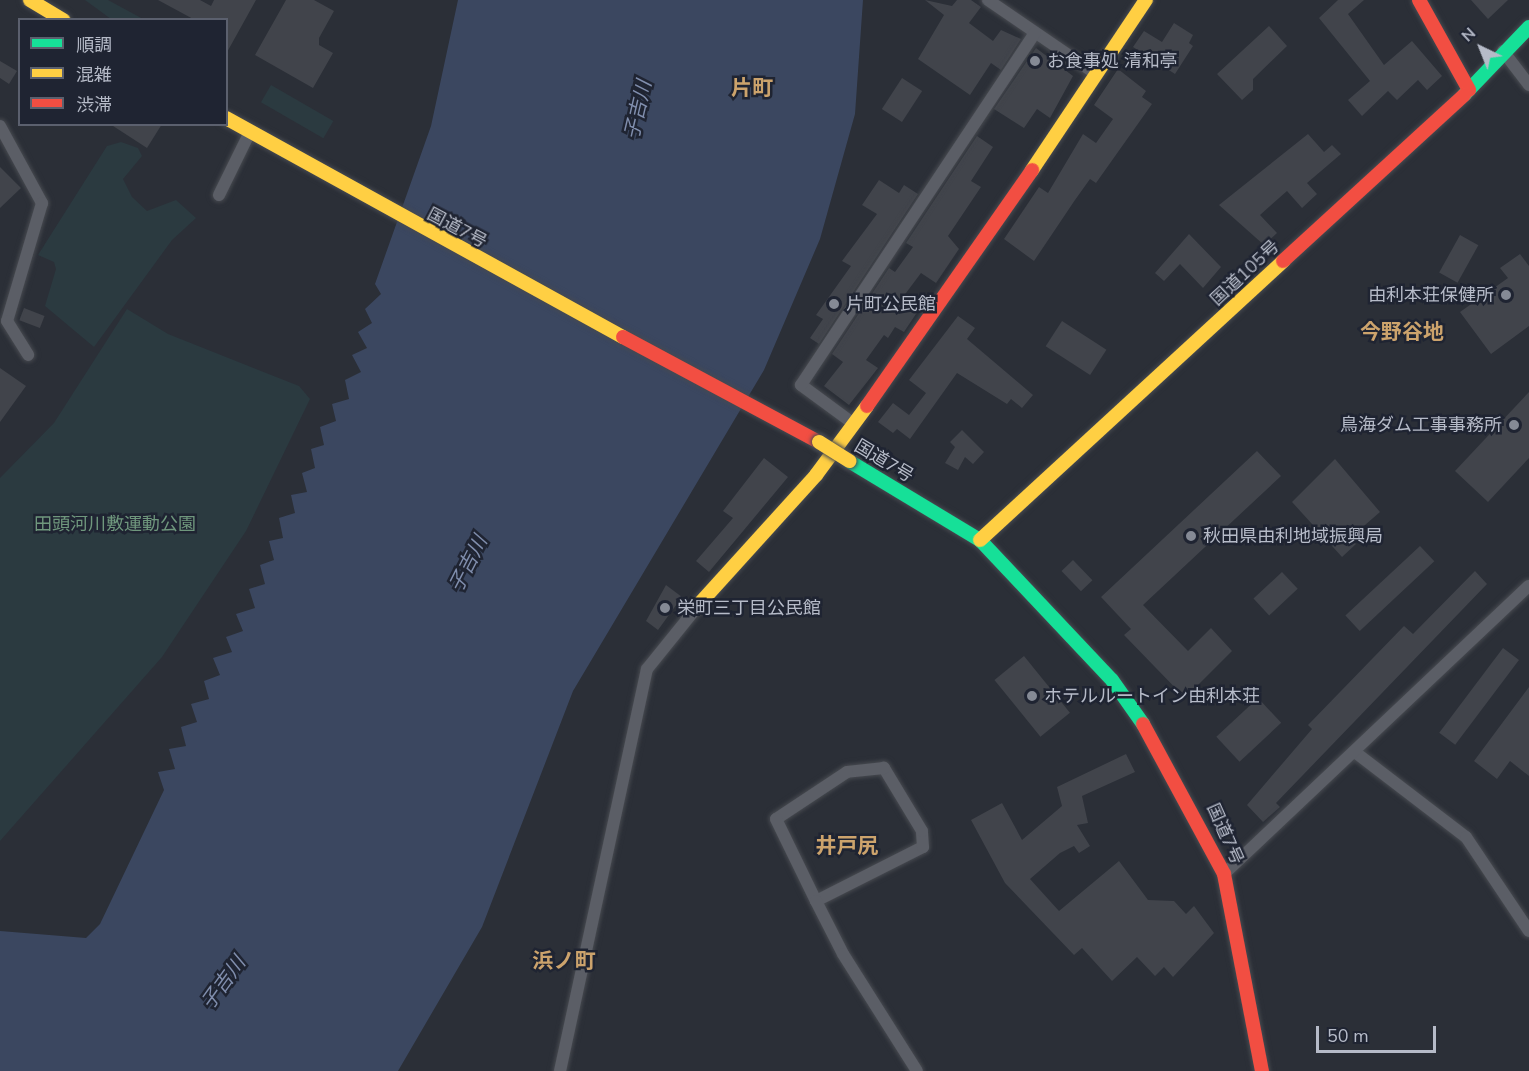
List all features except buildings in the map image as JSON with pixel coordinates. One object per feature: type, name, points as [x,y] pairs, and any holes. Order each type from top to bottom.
[{"type":"main road","points":[[30,0],[60,18]]},
{"type":"main road","points":[[701,602],[808,484],[942,305],[1146,0]]},
{"type":"main road","points":[[1419,0],[1469,90]]},
{"type":"main road","name":"国道105号","points":[[980,540],[1469,90],[1503,51],[1529,27]]},
{"type":"main road","name":"国道7号","points":[[228,119],[391,213],[819,442],[980,540],[1112,680],[1187,795],[1224,874],[1262,1071]]},
{"type":"street","points":[[988,0],[1096,75]]},
{"type":"street","points":[[854,424],[801,385],[1035,33]]},
{"type":"street","points":[[1503,51],[1529,85]]},
{"type":"street","points":[[0,126],[42,203],[7,321],[28,355]]},
{"type":"street","points":[[219,195],[250,132]]},
{"type":"street","points":[[1224,874],[1526,594]]},
{"type":"street","points":[[560,1071],[647,669],[701,602]]},
{"type":"street","points":[[1356,753],[1466,837],[1529,931]]},
{"type":"street","points":[[816,901],[923,847],[922,831],[884,768],[846,772],[776,819],[816,901],[917,1071]]},
{"type":"green space","points":[[85,0],[108,0],[141,18],[110,18]]},
{"type":"green space","points":[[271,85],[333,121],[323,138],[261,102]]},
{"type":"green space","points":[[121,142],[138,148],[142,156],[123,179],[132,197],[147,211],[176,200],[196,218],[172,240],[94,347],[45,306],[56,269],[54,262],[38,255],[107,146]]},
{"type":"green space","name":"田頭河川敷運動公園","points":[[127,309],[168,334],[299,386],[310,399],[246,531],[162,657],[0,841],[0,478],[54,423]]},
{"type":"water","name":"子吉川","points":[[458,0],[863,0],[855,114],[820,239],[764,370],[573,691],[482,927],[398,1071],[0,1071],[0,931],[86,938],[100,924],[164,790],[158,772],[175,769],[169,749],[186,746],[181,727],[197,722],[191,704],[209,699],[204,681],[220,675],[213,658],[232,652],[226,637],[243,631],[236,614],[255,608],[249,589],[265,584],[260,565],[274,560],[269,541],[283,538],[279,518],[295,513],[291,495],[307,492],[302,473],[315,468],[311,449],[324,445],[320,427],[336,421],[332,404],[349,399],[345,380],[361,372],[352,355],[367,348],[358,332],[372,323],[365,309],[381,294],[375,284],[431,126]]},
{"type":"traffic: fast","points":[[1464,95],[1529,27]]},
{"type":"traffic: fast","points":[[849,461],[980,540],[1112,680],[1143,724]]},
{"type":"traffic: slow","points":[[30,0],[60,18]]},
{"type":"traffic: slow","points":[[1032,170],[1146,0]]},
{"type":"traffic: slow","points":[[228,119],[623,337]]},
{"type":"traffic: slow","points":[[980,540],[1283,261]]},
{"type":"traffic: slow","points":[[701,602],[816,475],[867,406]]},
{"type":"traffic: slow","points":[[819,442],[849,461]]},
{"type":"traffic: jam","points":[[1419,0],[1469,90]]},
{"type":"traffic: jam","points":[[1283,261],[1464,95]]},
{"type":"traffic: jam","points":[[867,406],[1032,170]]},
{"type":"traffic: jam","points":[[623,337],[819,442]]},
{"type":"traffic: jam","points":[[1143,724],[1224,874],[1262,1071]]},
{"type":"place","name":"お食事処 清和亭","points":[[1035,61]]},
{"type":"place","name":"由利本荘保健所","points":[[1506,295]]},
{"type":"place","name":"片町公民館","points":[[834,304]]},
{"type":"place","name":"鳥海ダム工事事務所","points":[[1514,425]]},
{"type":"place","name":"秋田県由利地域振興局","points":[[1191,536]]},
{"type":"place","name":"栄町三丁目公民館","points":[[665,608]]},
{"type":"place","name":"ホテルルートイン由利本荘","points":[[1032,696]]},
{"type":"district","name":"片町","points":[[752,88]]},
{"type":"district","name":"今野谷地","points":[[1402,332]]},
{"type":"district","name":"井戸尻","points":[[847,846]]},
{"type":"district","name":"浜ノ町","points":[[564,961]]}]
